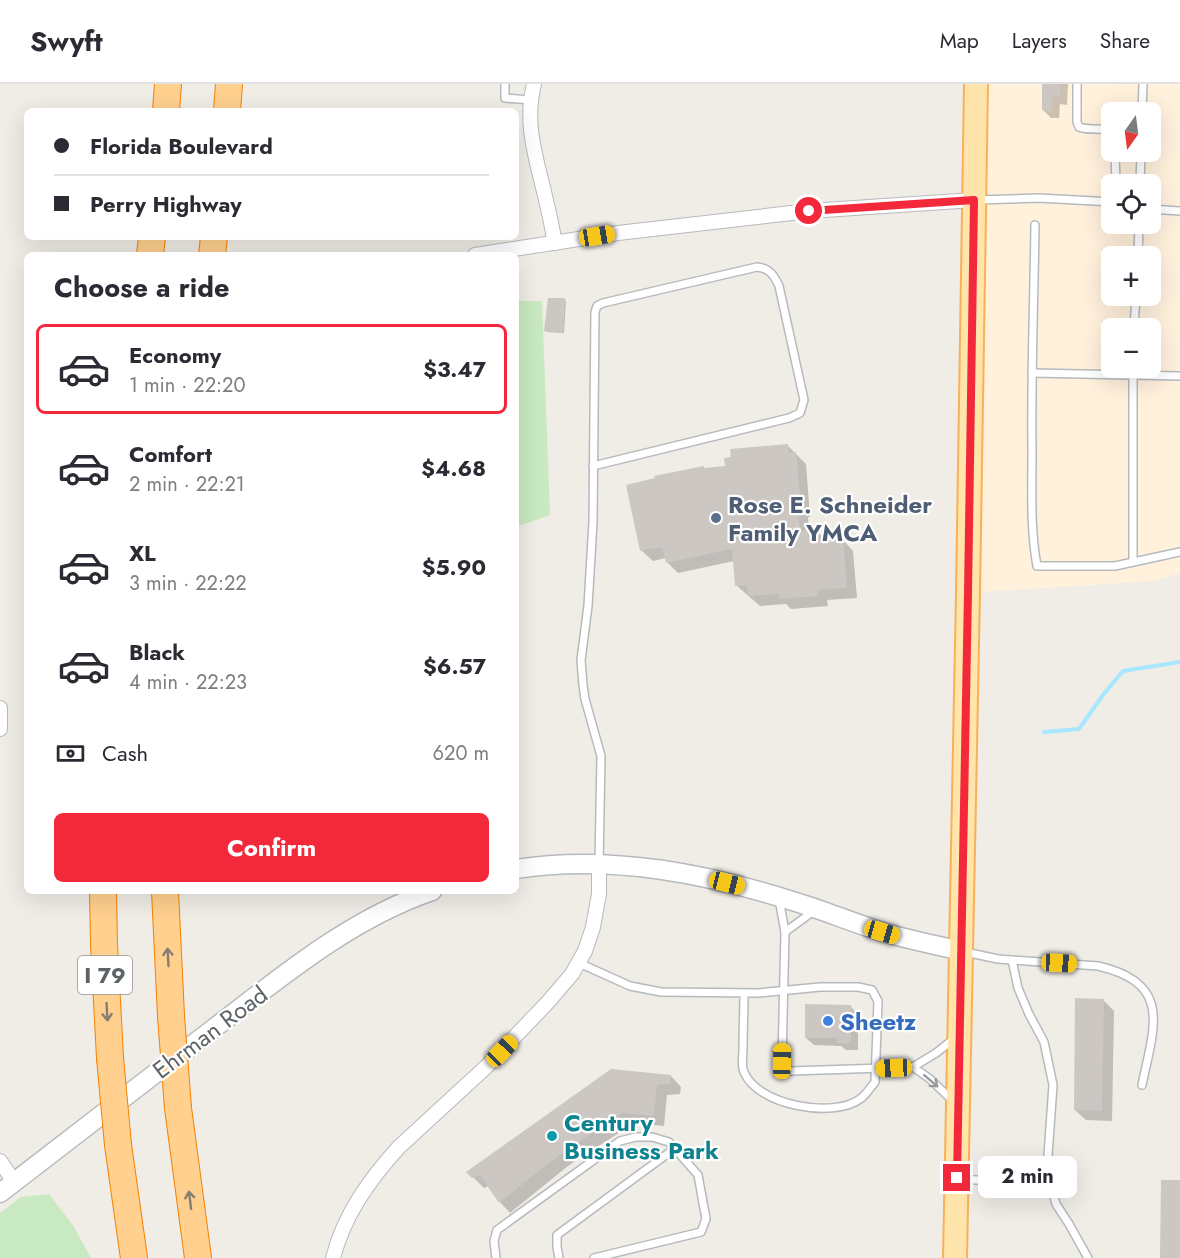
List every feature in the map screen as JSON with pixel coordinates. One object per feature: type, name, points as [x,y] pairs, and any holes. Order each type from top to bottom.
[{"type":"highway","points":[[166,108],[168,84]]},
{"type":"highway","points":[[227,108],[228,84]]},
{"type":"highway","name":"I 79","points":[[103,894],[110,1058],[118,1145],[134,1258]]},
{"type":"highway","name":"I 79","points":[[165,894],[178,1108],[198,1258]]},
{"type":"main road","points":[[955,1258],[976,84]]},
{"type":"street","points":[[534,84],[529,119],[533,147],[555,243]]},
{"type":"street","points":[[495,252],[618,233],[809,211],[974,200]]},
{"type":"street","points":[[0,708],[0,726]]},
{"type":"street","points":[[519,869],[550,865],[599,864],[646,867],[727,883],[817,909],[888,934],[961,951]]},
{"type":"street","points":[[333,1258],[351,1213],[361,1194],[379,1170],[399,1147],[494,1059],[572,974],[590,940],[599,894],[599,864]]},
{"type":"street","name":"Ehrman Road","points":[[7,1187],[323,948],[370,918],[424,894]]},
{"type":"street","points":[[0,1161],[7,1187]]},
{"type":"lane","points":[[505,84],[505,98],[531,100]]},
{"type":"lane","points":[[1077,84],[1079,127],[1101,129]]},
{"type":"lane","points":[[1142,102],[1143,84]]},
{"type":"lane","points":[[974,200],[1039,198],[1101,201]]},
{"type":"lane","points":[[1161,210],[1180,211]]},
{"type":"lane","points":[[1035,225],[1032,373],[1034,547],[1037,566],[1115,566],[1180,552]]},
{"type":"lane","points":[[593,466],[789,418],[800,413],[804,400],[779,286],[772,272],[757,267],[603,303],[597,306],[595,312],[590,578],[581,660],[585,699],[601,756],[599,864]]},
{"type":"lane","points":[[1032,373],[1101,372]]},
{"type":"lane","points":[[1161,374],[1180,376]]},
{"type":"lane","points":[[1132,378],[1133,562]]},
{"type":"lane","points":[[778,897],[785,932],[782,1061],[786,1069],[790,1071],[914,1067],[959,1035]]},
{"type":"lane","points":[[785,932],[817,909]]},
{"type":"lane","points":[[961,951],[988,958],[1098,966],[1114,969],[1139,984],[1148,995],[1154,1018],[1142,1085]]},
{"type":"lane","points":[[1012,960],[1018,988],[1044,1042],[1053,1085],[1047,1170],[1056,1204],[1088,1258]]},
{"type":"lane","points":[[579,963],[630,986],[661,992],[759,993],[820,987],[858,987],[872,990],[878,1001],[875,1082],[868,1092],[859,1101],[839,1107],[804,1107],[778,1100],[761,1092],[750,1082],[743,1071],[744,993]]},
{"type":"lane","points":[[914,1067],[930,1079],[958,1107]]},
{"type":"lane","points":[[496,1258],[494,1241],[497,1230],[620,1141],[636,1137],[652,1137],[669,1142],[698,1176],[706,1219],[701,1232],[594,1258]]},
{"type":"lane","points":[[559,1258],[557,1235],[674,1149]]},
{"type":"lane","points":[[957,1178],[1051,1185]]},
{"type":"shaded area","points":[[976,84],[1180,84],[1180,573],[1154,581],[968,593]]},
{"type":"green space","points":[[519,301],[542,301],[550,515],[519,526]]},
{"type":"green space","points":[[49,1194],[74,1227],[91,1258],[0,1258],[0,1213],[21,1197]]},
{"type":"building","points":[[1042,84],[1060,84],[1060,97],[1052,97],[1052,111],[1042,110]]},
{"type":"building","points":[[548,298],[565,298],[563,332],[544,331]]},
{"type":"building","name":"Rose E. Schneider Family YMCA","points":[[788,444],[789,453],[796,452],[801,506],[798,507],[800,531],[817,530],[818,541],[843,539],[847,588],[817,590],[818,596],[779,599],[778,594],[748,596],[747,585],[735,586],[732,549],[666,563],[662,547],[640,551],[626,485],[655,478],[654,476],[704,466],[704,468],[725,466],[724,458],[731,457],[730,449]]},
{"type":"building","points":[[1075,998],[1104,999],[1102,1111],[1074,1110]]},
{"type":"building","name":"Sheetz","points":[[805,1004],[851,1005],[851,1043],[837,1043],[837,1038],[805,1038]]},
{"type":"building","name":"Century Business Park","points":[[611,1069],[671,1075],[670,1084],[657,1085],[654,1116],[622,1113],[558,1156],[499,1203],[480,1175],[472,1178],[466,1172]]},
{"type":"building","points":[[1161,1180],[1180,1180],[1180,1258],[1160,1258]]},
{"type":"waterway","points":[[1044,732],[1079,729],[1123,671],[1180,662]]},
{"type":"place","name":"Rose E. Schneider Family YMCA","points":[[716,518]]},
{"type":"place","name":"Sheetz","points":[[828,1021]]},
{"type":"place","name":"Century Business Park","points":[[552,1136]]},
{"type":"route","points":[[809,211],[974,200],[957,1178]]}]
